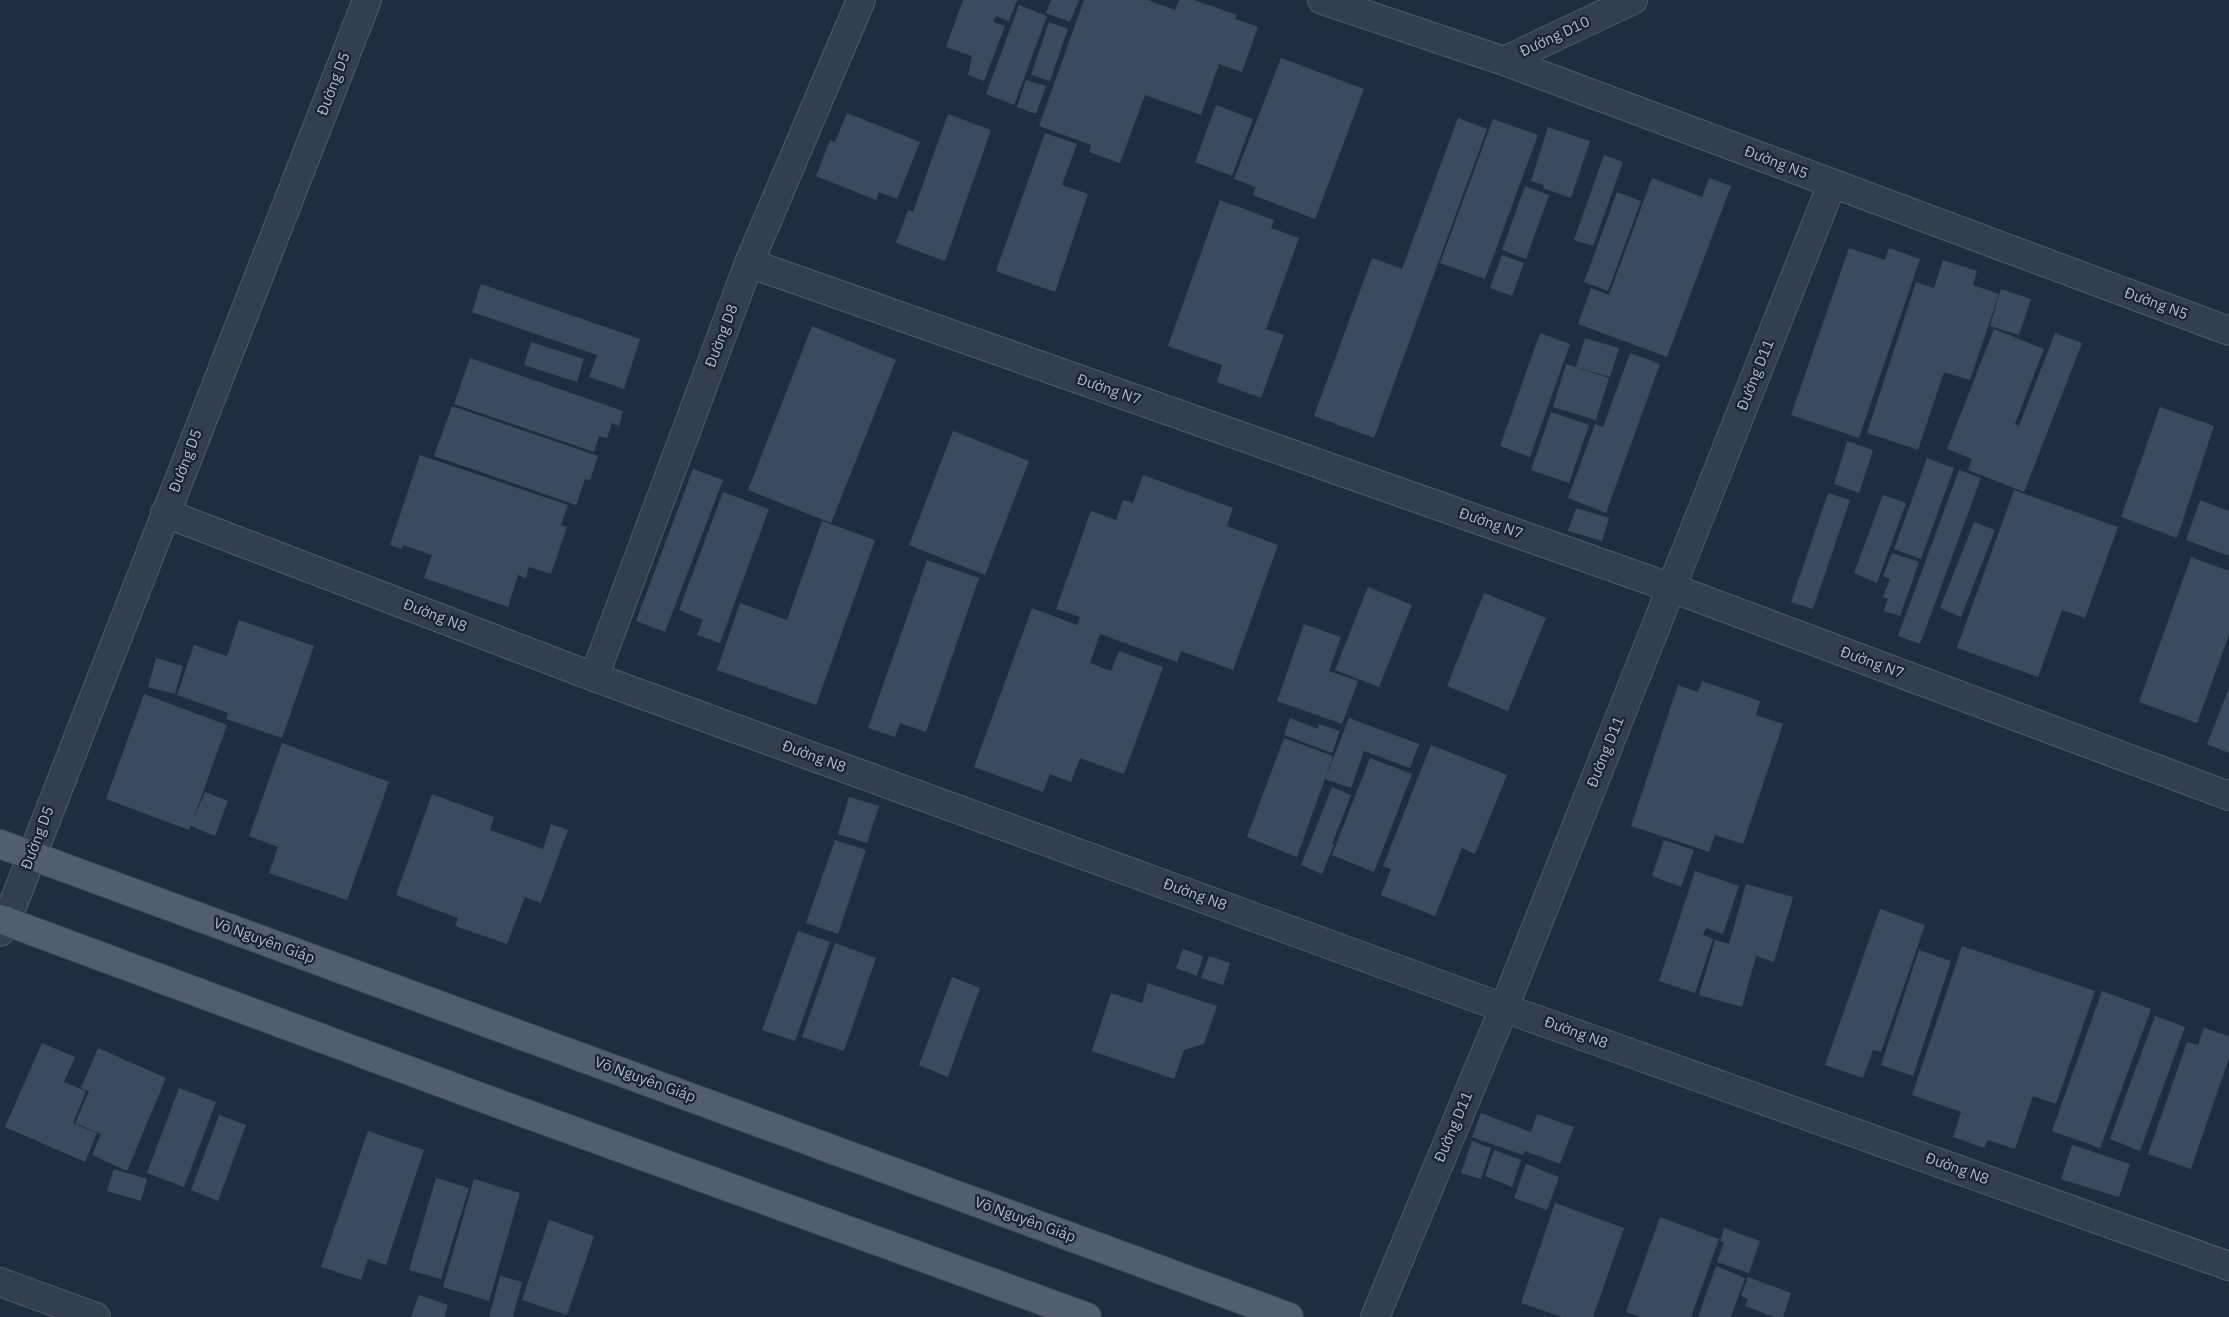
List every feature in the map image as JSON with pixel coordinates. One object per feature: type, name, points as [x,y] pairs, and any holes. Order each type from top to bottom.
[{"type":"main road","name":"Võ Nguyên Giáp","points":[[0,844],[1289,1317]]},
{"type":"main road","points":[[2,924],[1087,1317]]},
{"type":"street","name":"Đường D5","points":[[2,924],[31,855],[367,0]]},
{"type":"street","name":"Đường D8","points":[[594,677],[750,263],[861,0]]},
{"type":"street","name":"Đường N5","points":[[1322,0],[1504,61],[2229,331]]},
{"type":"street","name":"Đường D10","points":[[1504,61],[1633,0]]},
{"type":"street","name":"Đường D11","points":[[1375,1317],[1504,1008],[1832,184]]},
{"type":"street","name":"Đường N7","points":[[750,263],[1672,588],[2229,796]]},
{"type":"street","name":"Đường N8","points":[[165,513],[594,677],[1504,1008],[2229,1266]]},
{"type":"street","points":[[0,1282],[96,1317]]},
{"type":"building","points":[[963,0],[1017,0],[1009,21],[996,16],[993,22],[1005,26],[984,81],[968,75],[972,56],[946,47]]},
{"type":"building","points":[[1051,0],[1079,0],[1070,22],[1046,13]]},
{"type":"building","points":[[1084,0],[1148,0],[1175,10],[1179,0],[1194,0],[1237,15],[1235,19],[1258,27],[1242,72],[1219,64],[1201,115],[1145,95],[1120,163],[1089,152],[1091,145],[1039,126]]},
{"type":"building","points":[[1019,5],[1047,16],[1014,105],[986,94]]},
{"type":"building","points":[[1049,22],[1068,29],[1050,81],[1031,75]]},
{"type":"building","points":[[1281,58],[1364,89],[1315,219],[1253,195],[1256,187],[1234,179]]},
{"type":"building","points":[[1026,80],[1046,86],[1036,114],[1017,107]]},
{"type":"building","points":[[1216,105],[1253,119],[1232,176],[1195,162]]},
{"type":"building","points":[[847,113],[920,142],[897,199],[879,192],[876,200],[816,176],[830,140],[835,142]]},
{"type":"building","points":[[948,114],[991,130],[945,261],[896,243],[908,210],[913,212]]},
{"type":"building","points":[[1458,118],[1487,129],[1374,438],[1314,416],[1372,258],[1402,269]]},
{"type":"building","points":[[1493,119],[1538,135],[1485,279],[1440,263]]},
{"type":"building","points":[[1548,127],[1590,141],[1571,198],[1543,188],[1544,185],[1531,181]]},
{"type":"building","points":[[1045,133],[1077,144],[1062,185],[1088,194],[1055,292],[996,271]]},
{"type":"building","points":[[1604,155],[1623,162],[1593,246],[1574,240]]},
{"type":"building","points":[[1652,178],[1702,197],[1709,178],[1731,186],[1667,357],[1578,324],[1591,288],[1609,295]]},
{"type":"building","points":[[1525,186],[1549,195],[1526,259],[1502,250]]},
{"type":"building","points":[[1617,192],[1641,201],[1608,291],[1584,282]]},
{"type":"building","points":[[1220,200],[1274,220],[1271,228],[1299,238],[1266,329],[1284,335],[1261,398],[1217,382],[1222,365],[1168,346]]},
{"type":"building","points":[[1849,248],[1885,260],[1889,248],[1920,259],[1859,438],[1791,415]]},
{"type":"building","points":[[1502,255],[1524,263],[1512,296],[1490,288]]},
{"type":"building","points":[[1943,260],[1977,271],[1973,285],[1999,294],[1970,380],[1944,372],[1918,450],[1867,433],[1916,282],[1934,288]]},
{"type":"building","points":[[481,284],[640,339],[624,389],[589,377],[597,355],[472,312]]},
{"type":"building","points":[[2001,289],[2031,299],[2019,335],[1990,326]]},
{"type":"building","points":[[812,326],[896,360],[831,523],[748,490]]},
{"type":"building","points":[[1994,329],[2044,349],[2015,424],[2019,426],[2055,333],[2082,343],[2024,492],[1968,470],[1972,459],[1947,449]]},
{"type":"building","points":[[1540,333],[1570,344],[1530,457],[1500,446]]},
{"type":"building","points":[[1585,338],[1619,348],[1610,377],[1576,367]]},
{"type":"building","points":[[531,342],[584,359],[577,382],[524,365]]},
{"type":"building","points":[[1630,353],[1660,364],[1606,513],[1568,498],[1595,424],[1603,427]]},
{"type":"building","points":[[470,358],[623,411],[619,426],[612,423],[607,438],[599,436],[594,452],[454,404]]},
{"type":"building","points":[[1566,364],[1609,378],[1596,420],[1553,407]]},
{"type":"building","points":[[452,406],[598,456],[590,480],[585,479],[576,505],[434,456]]},
{"type":"building","points":[[2160,407],[2214,426],[2177,538],[2121,517]]},
{"type":"building","points":[[1551,412],[1589,425],[1569,483],[1531,470]]},
{"type":"building","points":[[953,431],[1029,461],[985,575],[909,545]]},
{"type":"building","points":[[1847,441],[1873,450],[1859,493],[1834,484]]},
{"type":"building","points":[[420,455],[568,505],[561,525],[567,527],[551,574],[529,567],[526,578],[518,575],[508,607],[424,578],[432,555],[403,545],[402,549],[390,545]]},
{"type":"building","points":[[1927,458],[1954,468],[1921,559],[1894,549]]},
{"type":"building","points":[[693,469],[723,480],[665,632],[636,621]]},
{"type":"building","points":[[1959,470],[1981,478],[1920,644],[1898,636]]},
{"type":"building","points":[[1143,475],[1233,508],[1227,526],[1278,545],[1233,670],[1181,651],[1177,662],[1100,634],[1090,663],[1111,671],[1119,651],[1163,667],[1124,774],[1080,758],[1071,782],[1050,774],[1043,792],[974,767],[1032,608],[1077,625],[1080,617],[1056,609],[1091,511],[1116,520],[1123,500],[1133,503]]},
{"type":"building","points":[[2014,490],[2118,527],[2085,618],[2062,610],[2038,677],[1957,648]]},
{"type":"building","points":[[723,492],[769,509],[720,643],[697,635],[703,620],[679,610]]},
{"type":"building","points":[[1828,493],[1850,500],[1813,609],[1791,602]]},
{"type":"building","points":[[1883,495],[1906,503],[1877,583],[1854,573]]},
{"type":"building","points":[[2200,500],[2229,511],[2229,556],[2186,540]]},
{"type":"building","points":[[1576,508],[1609,518],[1602,541],[1568,531]]},
{"type":"building","points":[[822,521],[875,540],[816,705],[717,670],[740,603],[787,620]]},
{"type":"building","points":[[1974,522],[1995,530],[1961,617],[1940,608]]},
{"type":"building","points":[[1892,553],[1919,562],[1900,616],[1884,611],[1888,599],[1883,597],[1890,579],[1883,576]]},
{"type":"building","points":[[2191,557],[2229,571],[2229,635],[2197,723],[2139,702]]},
{"type":"building","points":[[927,560],[979,578],[926,732],[900,723],[895,737],[868,728]]},
{"type":"building","points":[[1368,587],[1412,605],[1379,687],[1335,670]]},
{"type":"building","points":[[1484,593],[1546,618],[1508,711],[1447,686]]},
{"type":"building","points":[[239,620],[314,646],[282,738],[226,719],[228,713],[177,695],[194,645],[227,656]]},
{"type":"building","points":[[1304,624],[1341,637],[1329,671],[1358,681],[1342,724],[1277,701]]},
{"type":"building","points":[[156,658],[183,666],[175,694],[148,687]]},
{"type":"building","points":[[1702,681],[1760,701],[1756,715],[1783,724],[1743,844],[1715,835],[1709,852],[1631,826],[1678,685],[1698,692]]},
{"type":"building","points":[[2229,688],[2229,753],[2207,744]]},
{"type":"building","points":[[144,694],[227,725],[193,820],[205,792],[228,801],[215,836],[191,826],[189,830],[106,799]]},
{"type":"building","points":[[1290,718],[1318,729],[1319,724],[1340,731],[1332,753],[1284,735]]},
{"type":"building","points":[[1349,718],[1419,744],[1410,768],[1364,751],[1351,788],[1325,779]]},
{"type":"building","points":[[1284,738],[1333,756],[1297,857],[1247,837]]},
{"type":"building","points":[[282,743],[389,782],[347,900],[269,873],[278,847],[249,836]]},
{"type":"building","points":[[1431,745],[1507,775],[1475,854],[1462,848],[1435,916],[1381,895],[1391,869],[1383,866]]},
{"type":"building","points":[[1370,758],[1412,774],[1374,872],[1332,855]]},
{"type":"building","points":[[1332,787],[1351,795],[1322,874],[1301,865]]},
{"type":"building","points":[[432,794],[494,817],[490,830],[543,849],[551,824],[568,830],[541,903],[525,897],[507,944],[455,926],[458,918],[396,895]]},
{"type":"building","points":[[849,797],[879,806],[867,843],[838,834]]},
{"type":"building","points":[[835,840],[866,850],[838,934],[806,923]]},
{"type":"building","points":[[1664,840],[1694,850],[1681,887],[1652,876]]},
{"type":"building","points":[[1695,871],[1739,886],[1723,934],[1706,928],[1703,935],[1713,939],[1695,993],[1659,981]]},
{"type":"building","points":[[1746,884],[1793,897],[1774,962],[1756,956],[1742,1007],[1699,995],[1715,940],[1729,944]]},
{"type":"building","points":[[1880,909],[1925,925],[1881,1052],[1873,1050],[1863,1078],[1825,1065]]},
{"type":"building","points":[[798,931],[830,942],[795,1041],[762,1030]]},
{"type":"building","points":[[835,943],[876,958],[844,1051],[802,1037]]},
{"type":"building","points":[[1962,946],[2095,991],[2056,1104],[2033,1096],[2015,1149],[1988,1140],[1984,1148],[1953,1137],[1961,1112],[1912,1095]]},
{"type":"building","points":[[1183,949],[1203,956],[1197,976],[1176,968]]},
{"type":"building","points":[[1919,950],[1951,961],[1913,1076],[1881,1065]]},
{"type":"building","points":[[1209,956],[1230,963],[1223,985],[1201,978]]},
{"type":"building","points":[[952,977],[980,988],[948,1077],[919,1065]]},
{"type":"building","points":[[1148,983],[1217,1006],[1204,1044],[1184,1050],[1174,1079],[1092,1051],[1111,993],[1142,1003]]},
{"type":"building","points":[[2102,991],[2151,1009],[2100,1148],[2052,1131]]},
{"type":"building","points":[[2155,1016],[2185,1027],[2140,1151],[2110,1139]]},
{"type":"building","points":[[2204,1028],[2229,1036],[2229,1058],[2191,1169],[2148,1154],[2187,1042],[2198,1045]]},
{"type":"building","points":[[42,1043],[75,1057],[64,1082],[86,1091],[73,1123],[97,1133],[85,1162],[5,1127]]},
{"type":"building","points":[[98,1048],[166,1078],[127,1171],[92,1155],[101,1134],[75,1123],[89,1091],[81,1088]]},
{"type":"building","points":[[179,1088],[216,1102],[184,1187],[147,1173]]},
{"type":"building","points":[[1481,1113],[1531,1132],[1537,1114],[1574,1127],[1560,1164],[1525,1151],[1523,1155],[1472,1137]]},
{"type":"building","points":[[219,1115],[246,1125],[218,1201],[191,1190]]},
{"type":"building","points":[[368,1131],[424,1150],[386,1265],[368,1259],[361,1280],[321,1267]]},
{"type":"building","points":[[1472,1141],[1491,1148],[1481,1179],[1461,1173]]},
{"type":"building","points":[[2072,1145],[2130,1164],[2119,1197],[2061,1179]]},
{"type":"building","points":[[1494,1150],[1521,1160],[1512,1187],[1485,1176]]},
{"type":"building","points":[[1526,1164],[1559,1177],[1547,1210],[1514,1198]]},
{"type":"building","points":[[114,1169],[147,1179],[141,1201],[107,1191]]},
{"type":"building","points":[[436,1178],[469,1188],[441,1279],[409,1270]]},
{"type":"building","points":[[474,1179],[520,1193],[489,1301],[443,1287]]},
{"type":"building","points":[[1555,1203],[1624,1228],[1593,1317],[1562,1317],[1521,1303]]},
{"type":"building","points":[[1660,1217],[1719,1239],[1691,1317],[1640,1317],[1626,1312]]},
{"type":"building","points":[[549,1220],[594,1236],[567,1315],[522,1300]]},
{"type":"building","points":[[1724,1228],[1760,1241],[1749,1273],[1717,1262],[1724,1242],[1720,1241]]},
{"type":"building","points":[[1716,1266],[1745,1278],[1731,1317],[1698,1317]]},
{"type":"building","points":[[500,1276],[522,1282],[513,1317],[489,1317]]},
{"type":"building","points":[[1748,1277],[1791,1293],[1783,1317],[1774,1317],[1745,1306],[1748,1299],[1741,1296]]},
{"type":"building","points":[[419,1295],[448,1305],[444,1317],[411,1317]]}]
